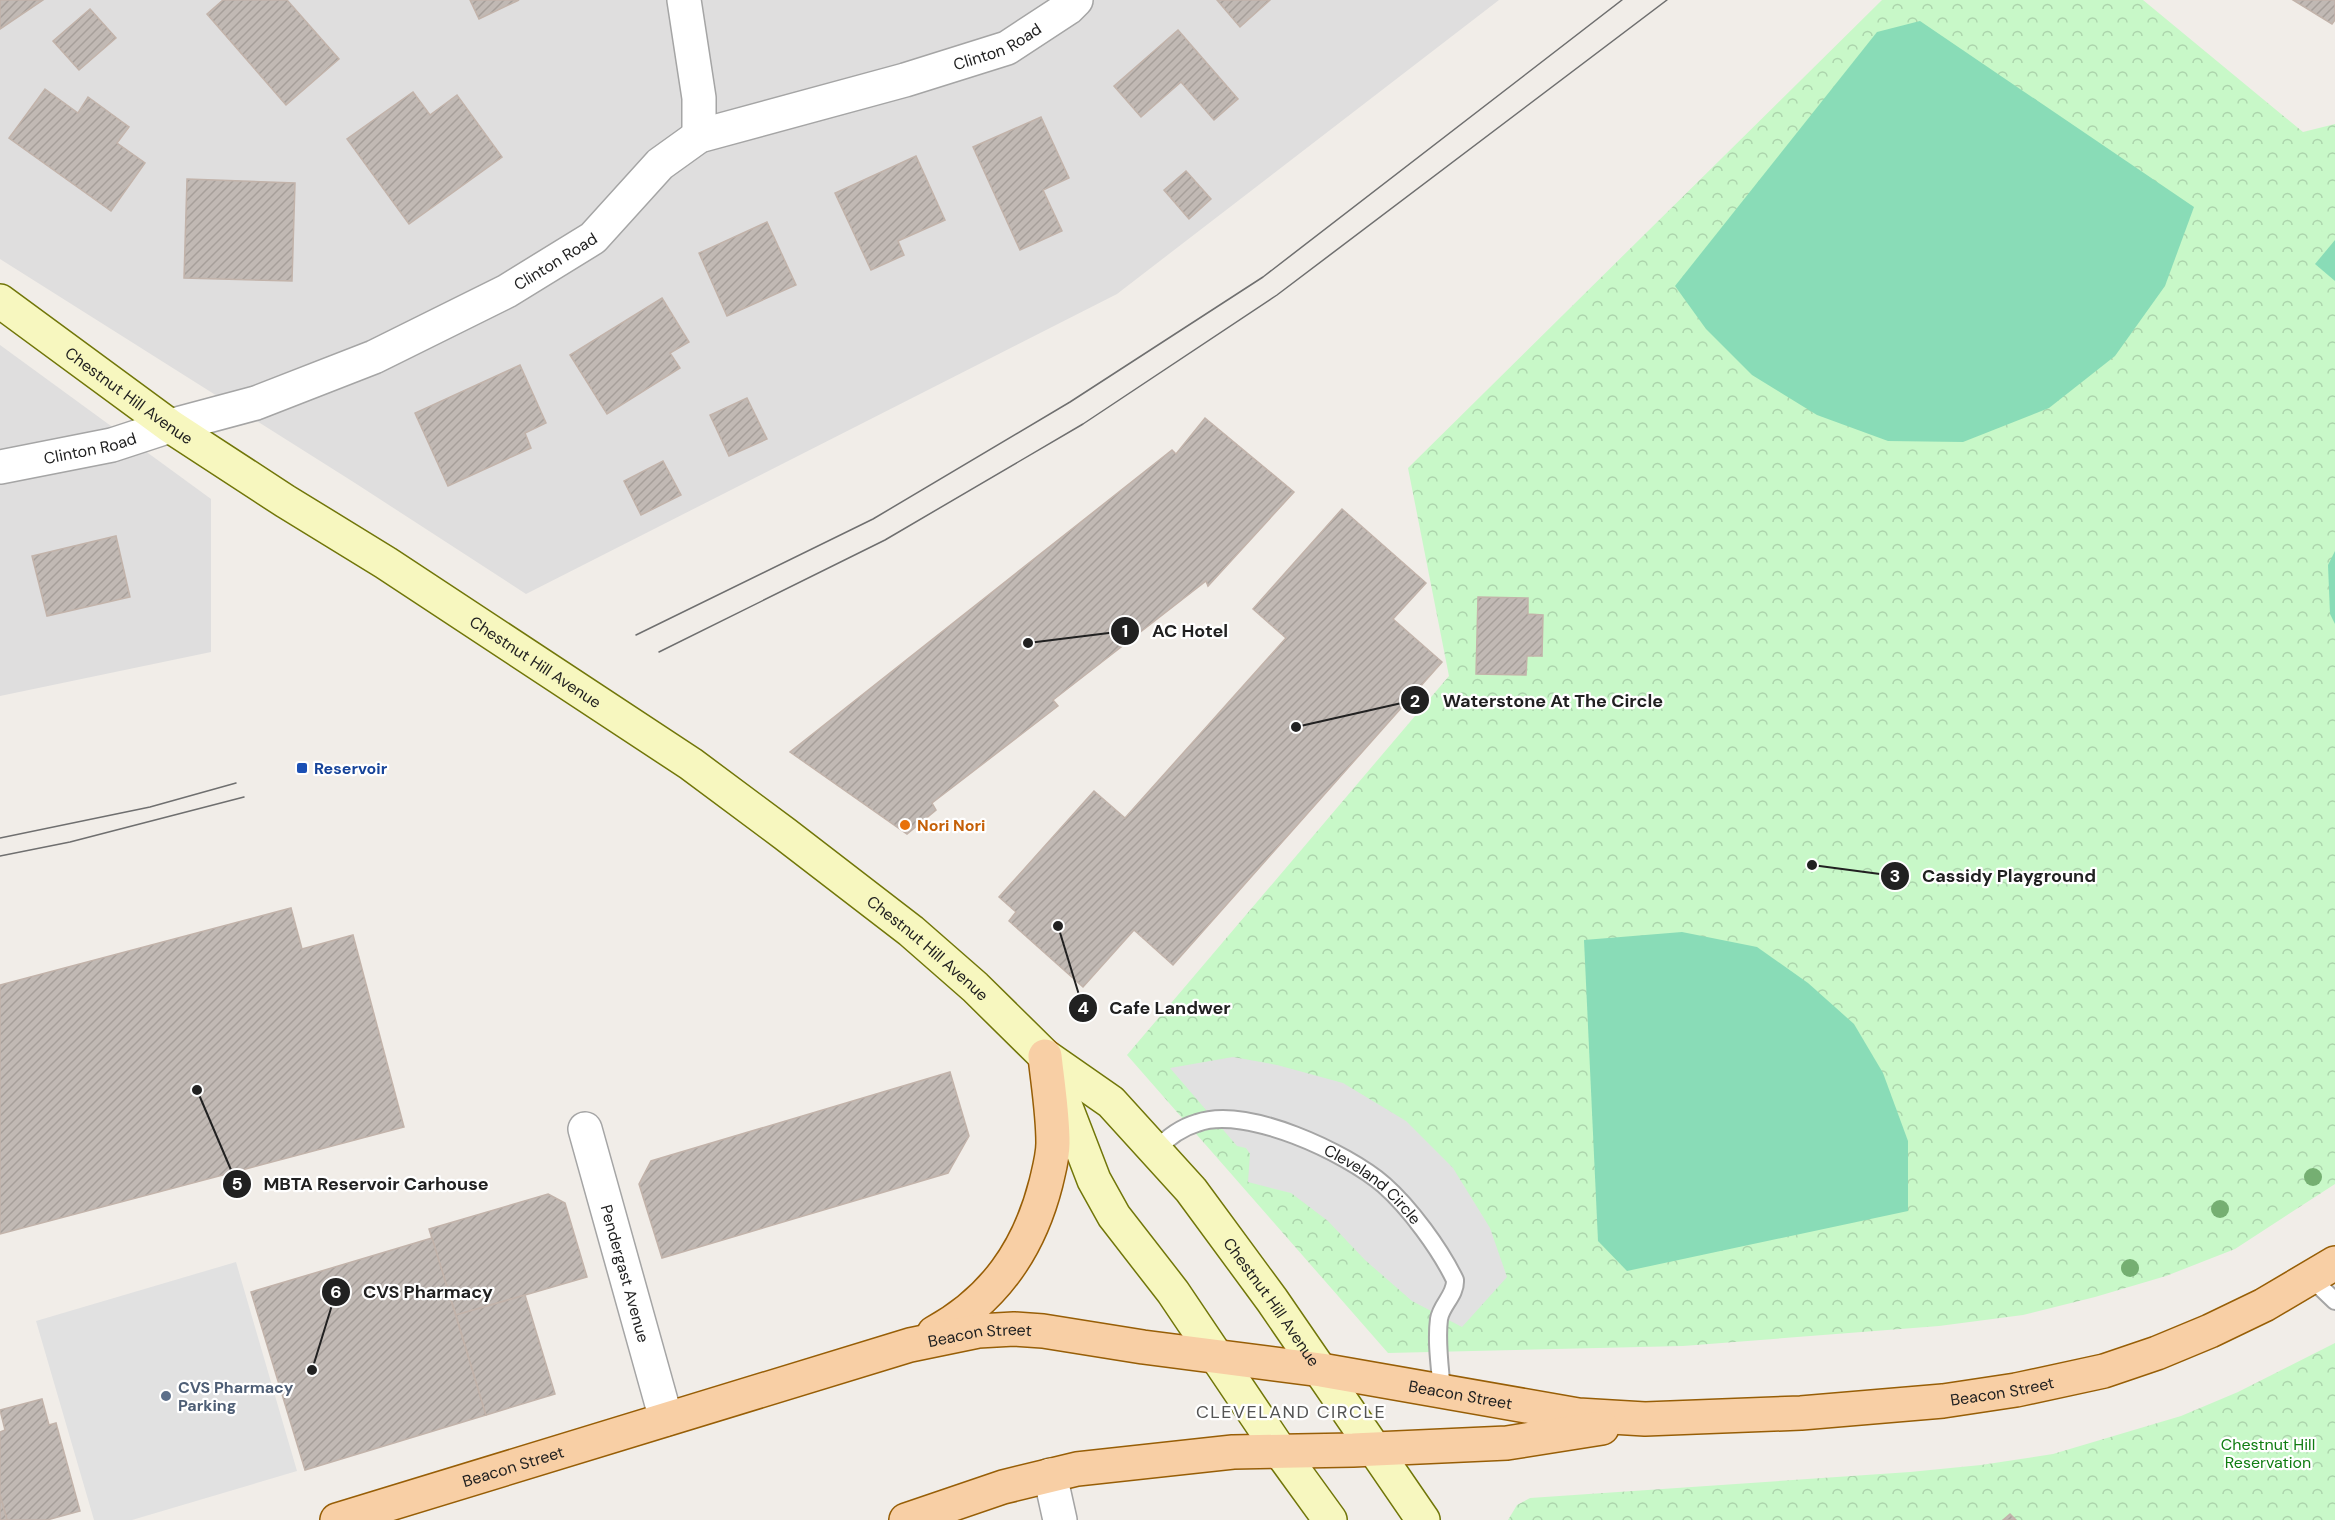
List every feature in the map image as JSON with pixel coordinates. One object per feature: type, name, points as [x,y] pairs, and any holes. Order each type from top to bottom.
[{"type":"main road","name":"Chestnut Hill Avenue","points":[[0,302],[170,426],[386,563],[691,764],[911,930],[975,987],[1045,1056],[1111,1102],[1191,1190],[1377,1449],[1424,1520]]},
{"type":"main road","name":"Chestnut Hill Avenue","points":[[1045,1056],[1094,1180],[1114,1216],[1173,1292],[1214,1356],[1330,1520]]},
{"type":"main road","points":[[910,1345],[947,1326],[980,1301],[1024,1245],[1042,1198],[1053,1144],[1045,1056]]},
{"type":"main road","name":"Beacon Street","points":[[337,1520],[910,1345],[978,1331],[1014,1329],[1056,1333],[1143,1347],[1321,1370],[1578,1415],[1645,1419],[1801,1413],[1908,1405],[2016,1390],[2104,1371],[2167,1349],[2253,1310],[2323,1271]]},
{"type":"main road","name":"Beacon Street","points":[[906,1520],[1003,1486],[1077,1469],[1210,1454],[1507,1443],[1645,1419]]},
{"type":"street","points":[[684,0],[699,98],[699,136]]},
{"type":"street","name":"Clinton Road","points":[[0,467],[112,445],[170,426],[256,403],[374,357],[507,291],[593,238],[660,164],[699,136],[905,80],[1006,48],[1068,8],[1076,0]]},
{"type":"street","name":"Pendergast Avenue","points":[[585,1129],[666,1419]]},
{"type":"street","points":[[1050,1475],[1060,1520]]},
{"type":"lane","name":"Cleveland Circle","points":[[1156,1150],[1182,1128],[1199,1122],[1236,1120],[1259,1124],[1319,1146],[1352,1162],[1383,1184],[1408,1209],[1455,1280],[1455,1287],[1439,1317],[1438,1338],[1442,1390]]},
{"type":"lane","points":[[2323,1271],[2335,1301]]},
{"type":"shaded area","points":[[0,0],[1499,0],[1117,294],[526,594],[0,259]]},
{"type":"shaded area","points":[[0,345],[211,499],[211,652],[0,696]]},
{"type":"shaded area","points":[[1233,1057],[1277,1065],[1343,1083],[1406,1121],[1453,1168],[1490,1228],[1507,1277],[1462,1327],[1412,1301],[1365,1260],[1328,1221],[1291,1193],[1248,1182],[1250,1154],[1246,1148],[1237,1146],[1170,1068]]},
{"type":"shaded area","name":"CVS Pharmacy Parking","points":[[236,1262],[297,1471],[132,1520],[94,1520],[36,1321]]},
{"type":"green space","points":[[1882,0],[2143,0],[2303,132],[2335,124],[2335,1184],[2235,1249],[2166,1276],[2023,1315],[1939,1326],[1683,1346],[1388,1353],[1127,1055],[1449,676],[1408,468]]},
{"type":"green space","points":[[1920,21],[2194,207],[2165,286],[2115,356],[2049,408],[1963,442],[1888,441],[1817,415],[1752,375],[1706,329],[1675,286],[1877,32]]},
{"type":"green space","points":[[2335,240],[2335,281],[2315,264]]},
{"type":"green space","points":[[2335,551],[2335,624],[2330,614],[2328,565]]},
{"type":"green space","points":[[1682,932],[1757,947],[1808,983],[1854,1024],[1883,1073],[1908,1141],[1908,1211],[1627,1271],[1598,1241],[1584,940]]},
{"type":"green space","name":"Chestnut Hill Reservation","points":[[2335,1343],[2335,1520],[1508,1520],[1517,1505],[1530,1498],[1910,1472],[1981,1465],[2053,1454],[2181,1416],[2238,1392]]},
{"type":"building","points":[[0,0],[43,0],[0,29]]},
{"type":"building","points":[[223,0],[287,0],[339,59],[286,105],[207,14]]},
{"type":"building","points":[[470,0],[519,0],[479,19]]},
{"type":"building","points":[[1217,0],[1270,0],[1240,27]]},
{"type":"building","points":[[2293,0],[2335,0],[2335,20],[2332,24]]},
{"type":"building","points":[[90,9],[116,38],[79,70],[53,41]]},
{"type":"building","points":[[1178,30],[1238,99],[1214,120],[1181,82],[1141,117],[1114,86]]},
{"type":"building","points":[[45,89],[78,113],[88,97],[129,127],[117,143],[145,163],[111,211],[9,138]]},
{"type":"building","points":[[413,92],[430,115],[457,95],[502,157],[409,224],[347,139]]},
{"type":"building","points":[[1041,117],[1069,178],[1043,190],[1062,231],[1020,250],[973,147]]},
{"type":"building","points":[[916,156],[945,220],[898,241],[904,255],[871,270],[835,193]]},
{"type":"building","points":[[1186,171],[1211,199],[1189,219],[1164,190]]},
{"type":"building","points":[[187,179],[295,183],[292,281],[184,278]]},
{"type":"building","points":[[767,222],[796,285],[727,316],[699,253]]},
{"type":"building","points":[[662,298],[689,342],[670,353],[680,368],[607,414],[570,355]]},
{"type":"building","points":[[520,365],[546,423],[525,433],[531,448],[448,486],[415,413]]},
{"type":"building","points":[[747,398],[767,439],[729,456],[710,415]]},
{"type":"building","points":[[1205,418],[1294,492],[1208,586],[1206,581],[1053,700],[1058,706],[932,803],[936,810],[907,834],[790,752],[1172,450],[1176,454]]},
{"type":"building","points":[[663,461],[681,495],[641,515],[624,481]]},
{"type":"building","points":[[1342,509],[1426,583],[1393,619],[1442,662],[1173,965],[1134,930],[1083,987],[1009,921],[1016,912],[999,897],[1094,791],[1125,818],[1286,638],[1253,609]]},
{"type":"building","points":[[116,536],[130,597],[47,616],[32,556]]},
{"type":"building","points":[[1478,597],[1528,598],[1528,614],[1543,615],[1542,656],[1527,656],[1526,675],[1476,674]]},
{"type":"building","points":[[291,908],[302,949],[353,935],[404,1127],[0,1234],[0,985]]},
{"type":"building","points":[[950,1072],[969,1136],[948,1173],[662,1258],[639,1184],[651,1161]]},
{"type":"building","points":[[548,1194],[565,1203],[587,1277],[456,1315],[429,1229]]},
{"type":"building","points":[[432,1238],[486,1415],[305,1470],[251,1292]]},
{"type":"building","points":[[525,1295],[555,1394],[486,1415],[456,1315]]},
{"type":"building","points":[[42,1399],[49,1425],[56,1423],[80,1511],[47,1520],[7,1520],[0,1495],[0,1432],[5,1430],[0,1410]]},
{"type":"building","points":[[0,1495],[7,1520],[0,1520]]},
{"type":"building","points":[[2010,1514],[2016,1520],[2003,1520]]},
{"type":"tram line","points":[[636,635],[873,519],[1070,402],[1263,277],[1622,0]]},
{"type":"tram line","points":[[659,652],[885,540],[1083,424],[1277,295],[1667,0]]},
{"type":"tram line","points":[[0,838],[150,807],[236,783]]},
{"type":"tram line","points":[[0,856],[70,842],[244,797]]},
{"type":"place","name":"AC Hotel","points":[[1028,643]]},
{"type":"place","name":"Waterstone At The Circle","points":[[1296,727]]},
{"type":"place","name":"Reservoir","points":[[302,768]]},
{"type":"place","name":"Nori Nori","points":[[905,825]]},
{"type":"place","name":"Cassidy Playground","points":[[1812,865]]},
{"type":"place","name":"Cafe Landwer","points":[[1058,926]]},
{"type":"place","name":"MBTA Reservoir Carhouse","points":[[197,1090]]},
{"type":"place","name":"CVS Pharmacy","points":[[312,1370]]},
{"type":"place","name":"CVS Pharmacy Parking","points":[[166,1396]]},
{"type":"district","name":"CLEVELAND CIRCLE","points":[[1291,1412]]}]
